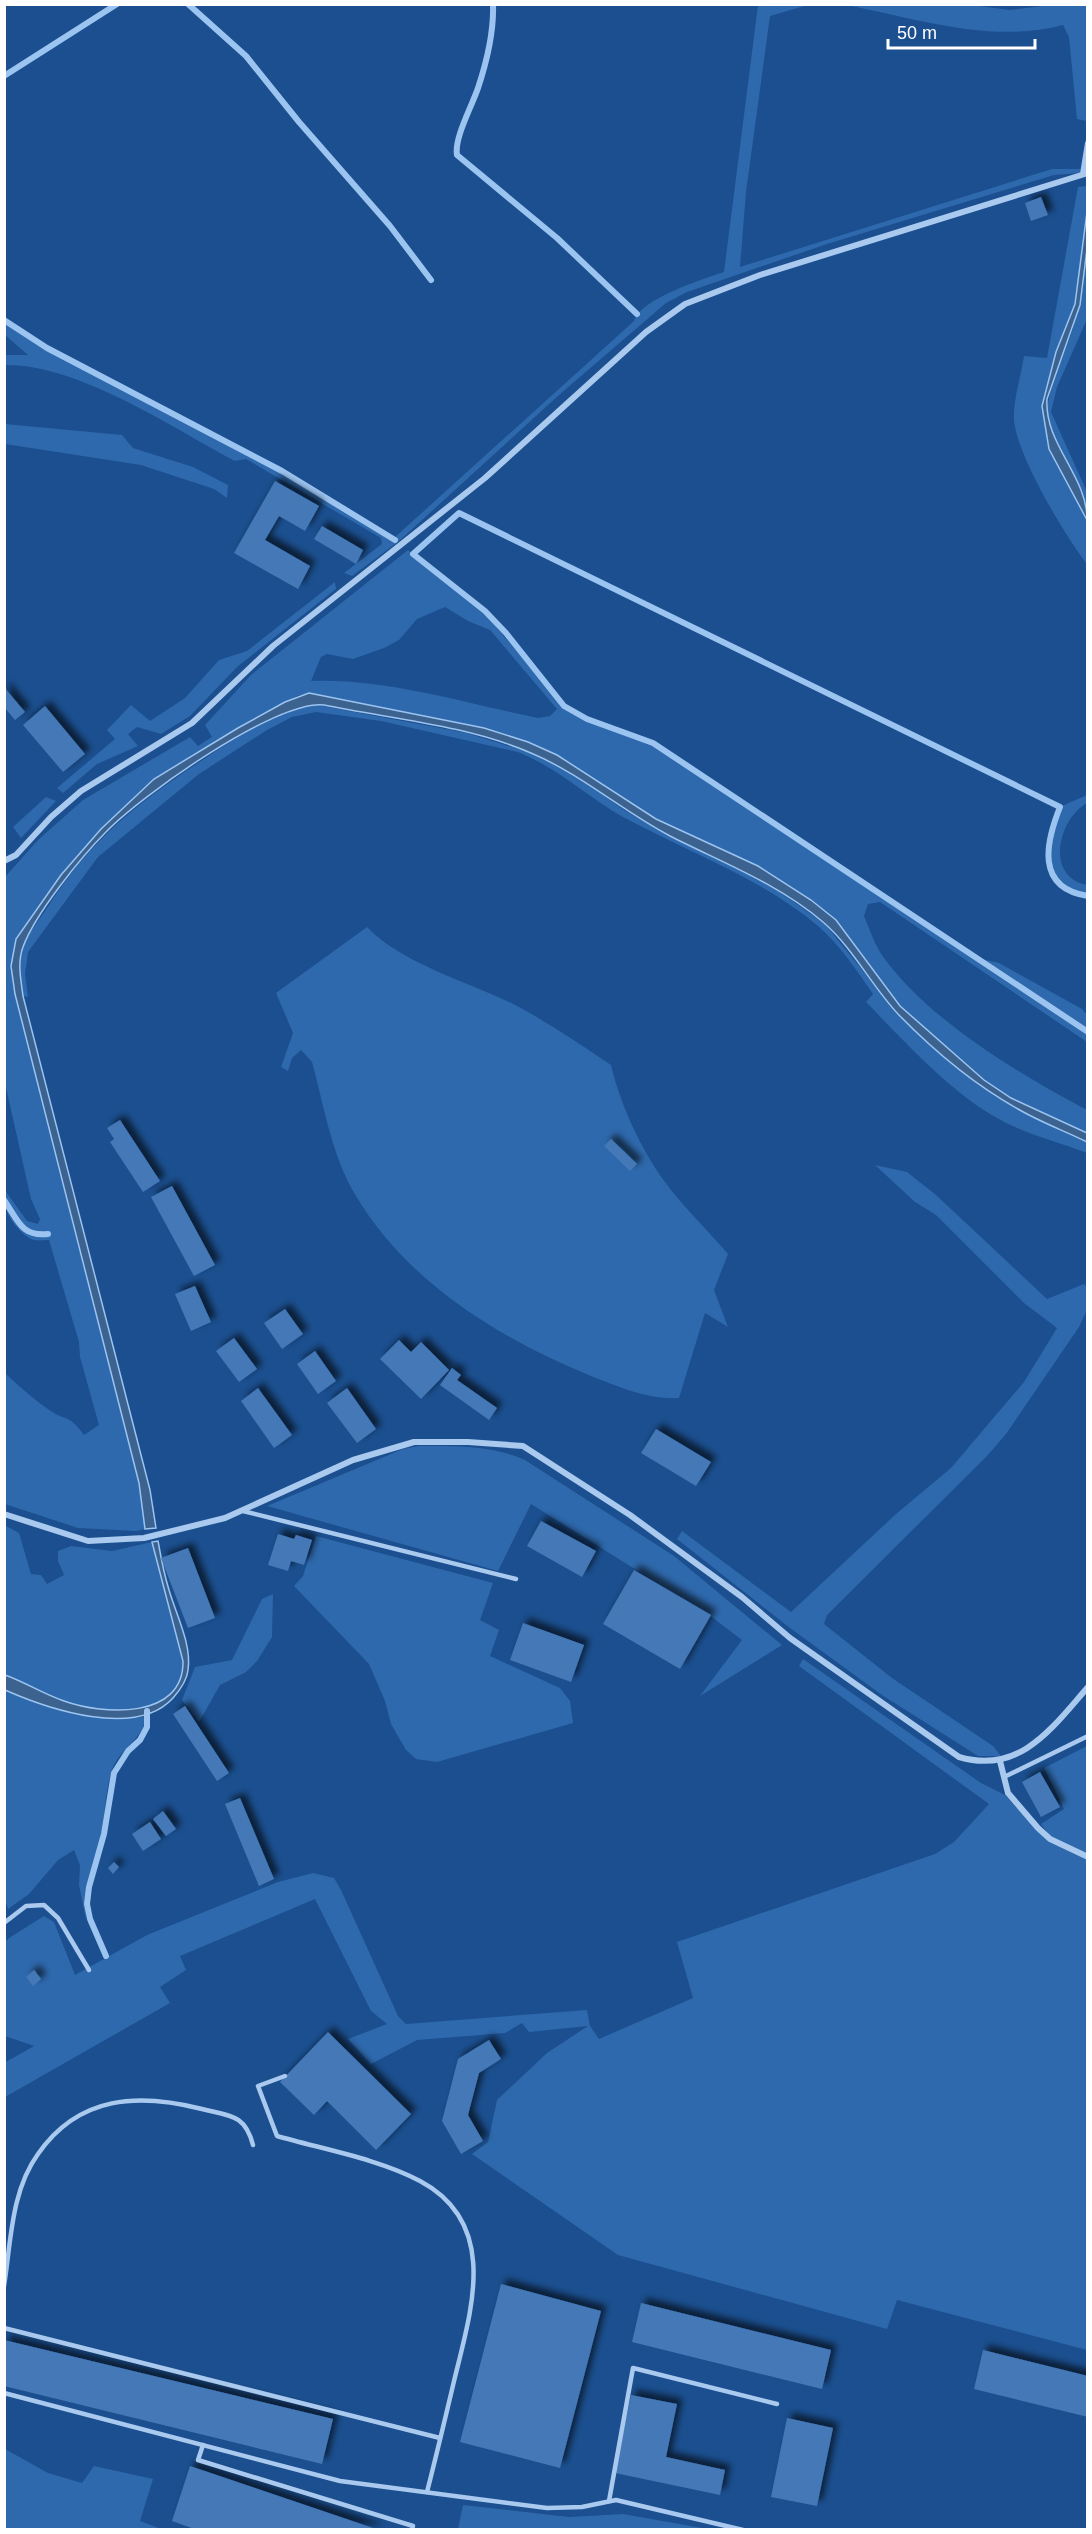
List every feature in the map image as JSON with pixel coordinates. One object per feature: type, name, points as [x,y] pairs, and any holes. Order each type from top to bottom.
[{"type":"street","points":[[4,861],[16,855],[51,817],[81,791],[192,723],[273,646],[485,478],[646,332],[685,304],[760,275],[1085,173],[1088,143]]},
{"type":"street","points":[[4,1514],[73,1538],[103,1541],[144,1538],[199,1526],[241,1510],[353,1460],[414,1442],[468,1442],[523,1446],[630,1515],[742,1597],[790,1638],[959,1757],[977,1762],[1000,1761],[1034,1745],[1088,1687]]},
{"type":"street","points":[[1000,1761],[1008,1793],[1038,1828],[1050,1839],[1088,1857]]},
{"type":"lane","points":[[241,1510],[516,1579]]},
{"type":"lane","points":[[1004,1777],[1088,1736]]},
{"type":"lane","points":[[4,1923],[26,1906],[44,1905],[58,1918],[88,1970]]},
{"type":"lane","points":[[285,2076],[258,2086],[277,2136],[404,2173],[439,2193],[462,2219],[472,2250],[475,2289],[427,2492]]},
{"type":"lane","points":[[4,2286],[18,2195],[26,2174],[51,2137],[88,2111],[130,2099],[172,2101],[237,2118],[249,2129],[253,2145]]},
{"type":"lane","points":[[4,2328],[440,2438]]},
{"type":"lane","points":[[609,2501],[633,2368],[777,2404]]},
{"type":"lane","points":[[4,2393],[340,2481],[547,2508],[582,2507],[616,2500],[743,2529]]},
{"type":"lane","points":[[203,2445],[198,2460],[413,2526],[412,2529]]},
{"type":"shaded area","points":[[964,4],[1010,10],[1051,5],[1087,5],[1087,121],[1077,119],[1069,37],[1063,25],[1037,30],[983,31],[847,5]]},
{"type":"shaded area","points":[[758,5],[808,5],[770,16],[746,192],[740,267],[1052,169],[1081,169],[1080,173],[1054,175],[827,244],[687,292],[666,303],[559,395],[398,542],[352,576],[344,573],[382,544],[381,538],[246,459],[235,461],[153,415],[93,386],[33,367],[5,365],[4,355],[28,355],[5,335],[5,322],[46,349],[281,472],[394,541],[394,538],[634,321],[648,305],[673,291],[724,272]]},
{"type":"shaded area","points":[[1087,186],[1087,220],[1075,304],[1056,352],[1042,406],[1076,501],[1087,520],[1087,564],[1043,495],[1017,435],[1014,412],[1024,356],[1047,358],[1078,187]]},
{"type":"shaded area","points":[[1087,212],[1087,249],[1080,305],[1047,399],[1052,431],[1081,489],[1087,520],[1049,449],[1042,406],[1056,352],[1075,304]]},
{"type":"shaded area","points":[[1087,249],[1087,319],[1057,387],[1051,412],[1087,492],[1087,507],[1054,438],[1046,412],[1052,385],[1073,329]]},
{"type":"shaded area","points":[[5,424],[122,435],[133,448],[193,467],[228,485],[227,498],[214,489],[141,465],[5,444]]},
{"type":"shaded area","points":[[408,550],[484,612],[563,707],[587,720],[653,744],[1087,1034],[1087,1042],[880,902],[868,904],[864,916],[875,943],[903,981],[925,1003],[977,1044],[1033,1080],[1087,1110],[1087,1133],[1011,1098],[984,1080],[900,1006],[836,920],[811,900],[758,866],[656,819],[557,755],[528,742],[484,728],[309,693],[297,696],[154,779],[101,829],[61,875],[16,939],[15,994],[139,1483],[145,1529],[136,1531],[78,1528],[5,1504],[5,1373],[48,1409],[74,1423],[84,1435],[99,1425],[80,1357],[79,1342],[49,1240],[34,1240],[24,1235],[11,1219],[5,1203],[27,1232],[40,1236],[48,1235],[47,1232],[33,1233],[24,1228],[9,1206],[4,1189],[27,1221],[38,1224],[40,1219],[31,1199],[5,1083],[5,877],[38,840],[83,800],[190,737],[198,746],[212,737],[205,725],[251,675]],"holes":[[[445,607],[468,621],[490,630],[557,709],[550,716],[538,718],[396,687],[368,683],[311,681],[321,657],[327,654],[353,659],[384,648],[399,640],[417,619]]]},
{"type":"shaded area","points":[[335,582],[336,589],[237,667],[190,716],[161,734],[137,727],[128,734],[138,746],[97,764],[63,793],[57,788],[115,739],[107,730],[131,705],[150,721],[185,698],[219,660],[247,651]]},
{"type":"shaded area","points":[[309,693],[484,728],[528,742],[557,755],[656,819],[758,866],[811,900],[836,920],[900,1006],[984,1080],[1011,1098],[1087,1133],[1087,1142],[1018,1109],[955,1066],[898,1014],[844,943],[805,908],[768,885],[652,826],[567,771],[506,743],[429,724],[324,705],[302,707],[275,717],[243,733],[177,775],[123,816],[106,832],[84,856],[48,903],[29,934],[20,959],[23,996],[150,1490],[156,1528],[145,1529],[139,1483],[15,994],[11,966],[16,939],[61,875],[101,829],[154,779],[238,728],[285,702]]},
{"type":"shaded area","points":[[312,704],[467,733],[531,753],[573,773],[624,810],[667,835],[760,878],[825,924],[898,1014],[969,1075],[1021,1111],[1087,1142],[1087,1153],[1008,1124],[979,1107],[945,1080],[866,1002],[873,994],[834,941],[796,909],[773,894],[623,817],[559,774],[518,752],[381,721],[316,712],[292,717],[267,730],[199,774],[98,857],[28,952],[25,974],[28,997],[23,996],[20,956],[24,943],[64,884],[98,842],[136,808],[217,750],[269,720]]},
{"type":"shaded area","points":[[1087,795],[1087,803],[1069,821],[1060,847],[1065,871],[1074,880],[1087,885],[1087,894],[1070,889],[1059,882],[1053,872],[1050,847],[1062,806]]},
{"type":"shaded area","points":[[46,797],[56,801],[21,838],[13,827]]},
{"type":"shaded area","points":[[367,927],[399,952],[438,972],[517,1006],[611,1065],[625,1109],[638,1138],[662,1178],[728,1254],[714,1290],[728,1327],[705,1313],[679,1398],[645,1395],[591,1376],[523,1344],[490,1325],[458,1304],[401,1255],[377,1227],[356,1196],[335,1148],[312,1062],[301,1050],[292,1058],[288,1071],[281,1067],[293,1033],[276,993]]},
{"type":"shaded area","points":[[981,959],[999,963],[1082,1009],[1087,1015],[1087,1031]]},
{"type":"shaded area","points":[[875,1165],[907,1172],[936,1195],[1047,1299],[1084,1284],[1087,1287],[1087,1310],[1079,1327],[1006,1434],[987,1456],[827,1615],[824,1624],[892,1678],[993,1746],[1001,1756],[978,1756],[882,1695],[790,1628],[677,1539],[682,1531],[791,1612],[896,1514],[951,1468],[1024,1382],[1057,1328],[1024,1303],[936,1215],[915,1202]]},
{"type":"shaded area","points":[[419,1446],[486,1449],[525,1460],[674,1556],[782,1645],[700,1696],[742,1640],[713,1618],[531,1504],[498,1571],[267,1506],[403,1449]]},
{"type":"shaded area","points":[[4,1525],[19,1533],[31,1574],[41,1575],[47,1584],[64,1575],[58,1561],[58,1551],[71,1546],[112,1551],[152,1542],[183,1661],[180,1680],[170,1694],[156,1703],[138,1708],[99,1709],[64,1701],[5,1675]]},
{"type":"shaded area","points":[[316,1536],[493,1583],[480,1620],[499,1630],[490,1656],[560,1688],[570,1701],[573,1723],[437,1762],[416,1759],[406,1750],[391,1724],[385,1701],[369,1664],[294,1586],[303,1576]]},
{"type":"shaded area","points":[[158,1541],[167,1584],[183,1630],[189,1660],[186,1678],[181,1689],[173,1698],[157,1710],[137,1717],[115,1718],[67,1712],[5,1690],[5,1675],[80,1706],[119,1710],[156,1703],[170,1694],[180,1680],[183,1661],[152,1542]]},
{"type":"shaded area","points":[[273,1594],[272,1637],[257,1661],[246,1672],[220,1685],[199,1722],[182,1700],[195,1667],[232,1660],[262,1599]]},
{"type":"shaded area","points":[[803,1659],[981,1783],[1005,1795],[1049,1842],[1087,1860],[1087,2350],[897,2300],[887,2329],[618,2255],[472,2154],[488,2142],[497,2100],[547,2053],[588,2026],[529,2032],[522,2023],[505,2033],[417,2040],[371,2064],[348,2039],[387,2024],[371,2011],[315,1899],[180,1956],[186,1970],[160,1987],[170,2003],[5,2097],[4,2063],[34,2046],[5,2036],[5,1942],[9,1938],[44,1916],[54,1922],[75,1975],[147,1935],[278,1882],[313,1873],[334,1878],[398,2016],[406,2024],[587,2010],[590,2026],[599,2039],[693,1998],[677,1942],[935,1854],[954,1842],[989,1804],[799,1666]]},
{"type":"shaded area","points":[[5,1690],[38,1703],[92,1716],[146,1717],[140,1732],[120,1756],[112,1770],[102,1830],[89,1885],[86,1920],[79,1885],[80,1865],[74,1850],[58,1860],[29,1894],[8,1909],[5,1899]]},
{"type":"shaded area","points":[[1087,1746],[1087,1855],[1051,1838],[1041,1824],[1064,1809],[1044,1768]]},
{"type":"shaded area","points":[[5,2449],[48,2473],[82,2483],[94,2466],[153,2479],[140,2521],[161,2529],[5,2529]]},
{"type":"shaded area","points":[[463,2505],[569,2517],[623,2514],[708,2529],[458,2529]]},
{"type":"building","points":[[1041,197],[1048,215],[1031,221],[1025,203]]},
{"type":"building","points":[[275,481],[319,506],[305,531],[279,516],[265,540],[310,566],[298,589],[234,553]]},
{"type":"building","points":[[322,526],[363,550],[356,564],[314,539]]},
{"type":"building","points":[[4,687],[25,712],[15,720],[4,707]]},
{"type":"building","points":[[45,706],[85,754],[63,772],[23,725]]},
{"type":"building","points":[[120,1120],[160,1181],[143,1192],[110,1142],[114,1139],[107,1128]]},
{"type":"building","points":[[611,1139],[637,1164],[630,1171],[604,1146]]},
{"type":"building","points":[[172,1186],[215,1265],[194,1276],[151,1197]]},
{"type":"building","points":[[195,1286],[211,1322],[191,1331],[175,1294]]},
{"type":"building","points":[[285,1309],[303,1334],[282,1349],[264,1323]]},
{"type":"building","points":[[234,1338],[257,1369],[239,1382],[216,1351]]},
{"type":"building","points":[[399,1340],[411,1352],[421,1342],[449,1370],[421,1399],[380,1359]]},
{"type":"building","points":[[315,1351],[336,1381],[318,1394],[297,1364]]},
{"type":"building","points":[[452,1368],[461,1375],[457,1380],[497,1408],[489,1420],[440,1385]]},
{"type":"building","points":[[258,1388],[292,1435],[274,1448],[241,1401]]},
{"type":"building","points":[[347,1388],[376,1429],[357,1443],[327,1403]]},
{"type":"building","points":[[656,1429],[711,1462],[696,1486],[641,1453]]},
{"type":"building","points":[[541,1521],[596,1551],[582,1577],[527,1546]]},
{"type":"building","points":[[278,1534],[294,1539],[296,1535],[312,1540],[304,1565],[291,1561],[288,1571],[268,1565]]},
{"type":"building","points":[[188,1548],[215,1618],[188,1628],[161,1558]]},
{"type":"building","points":[[634,1570],[711,1615],[680,1669],[603,1624]]},
{"type":"building","points":[[523,1623],[584,1645],[571,1682],[510,1660]]},
{"type":"building","points":[[185,1706],[229,1773],[217,1781],[173,1714]]},
{"type":"building","points":[[1040,1772],[1060,1807],[1041,1817],[1022,1782]]},
{"type":"building","points":[[240,1798],[274,1879],[259,1886],[225,1804]]},
{"type":"building","points":[[163,1811],[176,1829],[166,1836],[153,1819]]},
{"type":"building","points":[[150,1822],[161,1839],[143,1851],[132,1834]]},
{"type":"building","points":[[114,1862],[119,1867],[113,1874],[108,1868]]},
{"type":"building","points":[[34,1970],[41,1979],[33,1986],[26,1977]]},
{"type":"building","points":[[328,2032],[411,2114],[376,2150],[327,2101],[314,2115],[280,2082]]},
{"type":"building","points":[[489,2040],[501,2059],[479,2073],[468,2115],[483,2141],[461,2154],[442,2121],[458,2059]]},
{"type":"building","points":[[501,2284],[601,2311],[560,2468],[460,2442]]},
{"type":"building","points":[[641,2303],[831,2350],[822,2389],[632,2342]]},
{"type":"building","points":[[4,2340],[333,2419],[322,2464],[4,2386]]},
{"type":"building","points":[[983,2350],[1088,2376],[1088,2417],[974,2389]]},
{"type":"building","points":[[631,2395],[677,2404],[666,2457],[725,2470],[720,2495],[615,2473]]},
{"type":"building","points":[[787,2418],[833,2428],[817,2506],[771,2497]]},
{"type":"building","points":[[190,2466],[376,2530],[197,2530],[172,2521]]},
{"type":"waterway","points":[[4,76],[117,4]]},
{"type":"waterway","points":[[188,4],[246,56],[299,122],[390,226],[431,280]]},
{"type":"waterway","points":[[493,4],[487,57],[458,140],[457,155],[557,238],[637,314]]},
{"type":"waterway","points":[[4,320],[47,348],[282,471],[395,540]]},
{"type":"waterway","points":[[1088,896],[1071,891],[1059,884],[1052,874],[1049,848],[1060,807],[459,513],[413,554],[485,611],[506,633],[564,706],[587,719],[653,743],[1088,1032]]},
{"type":"waterway","points":[[4,1200],[26,1230],[32,1233],[48,1234]]},
{"type":"waterway","points":[[106,1956],[90,1919],[87,1904],[89,1887],[104,1834],[114,1773],[128,1751],[140,1740],[147,1727],[147,1711]]}]
